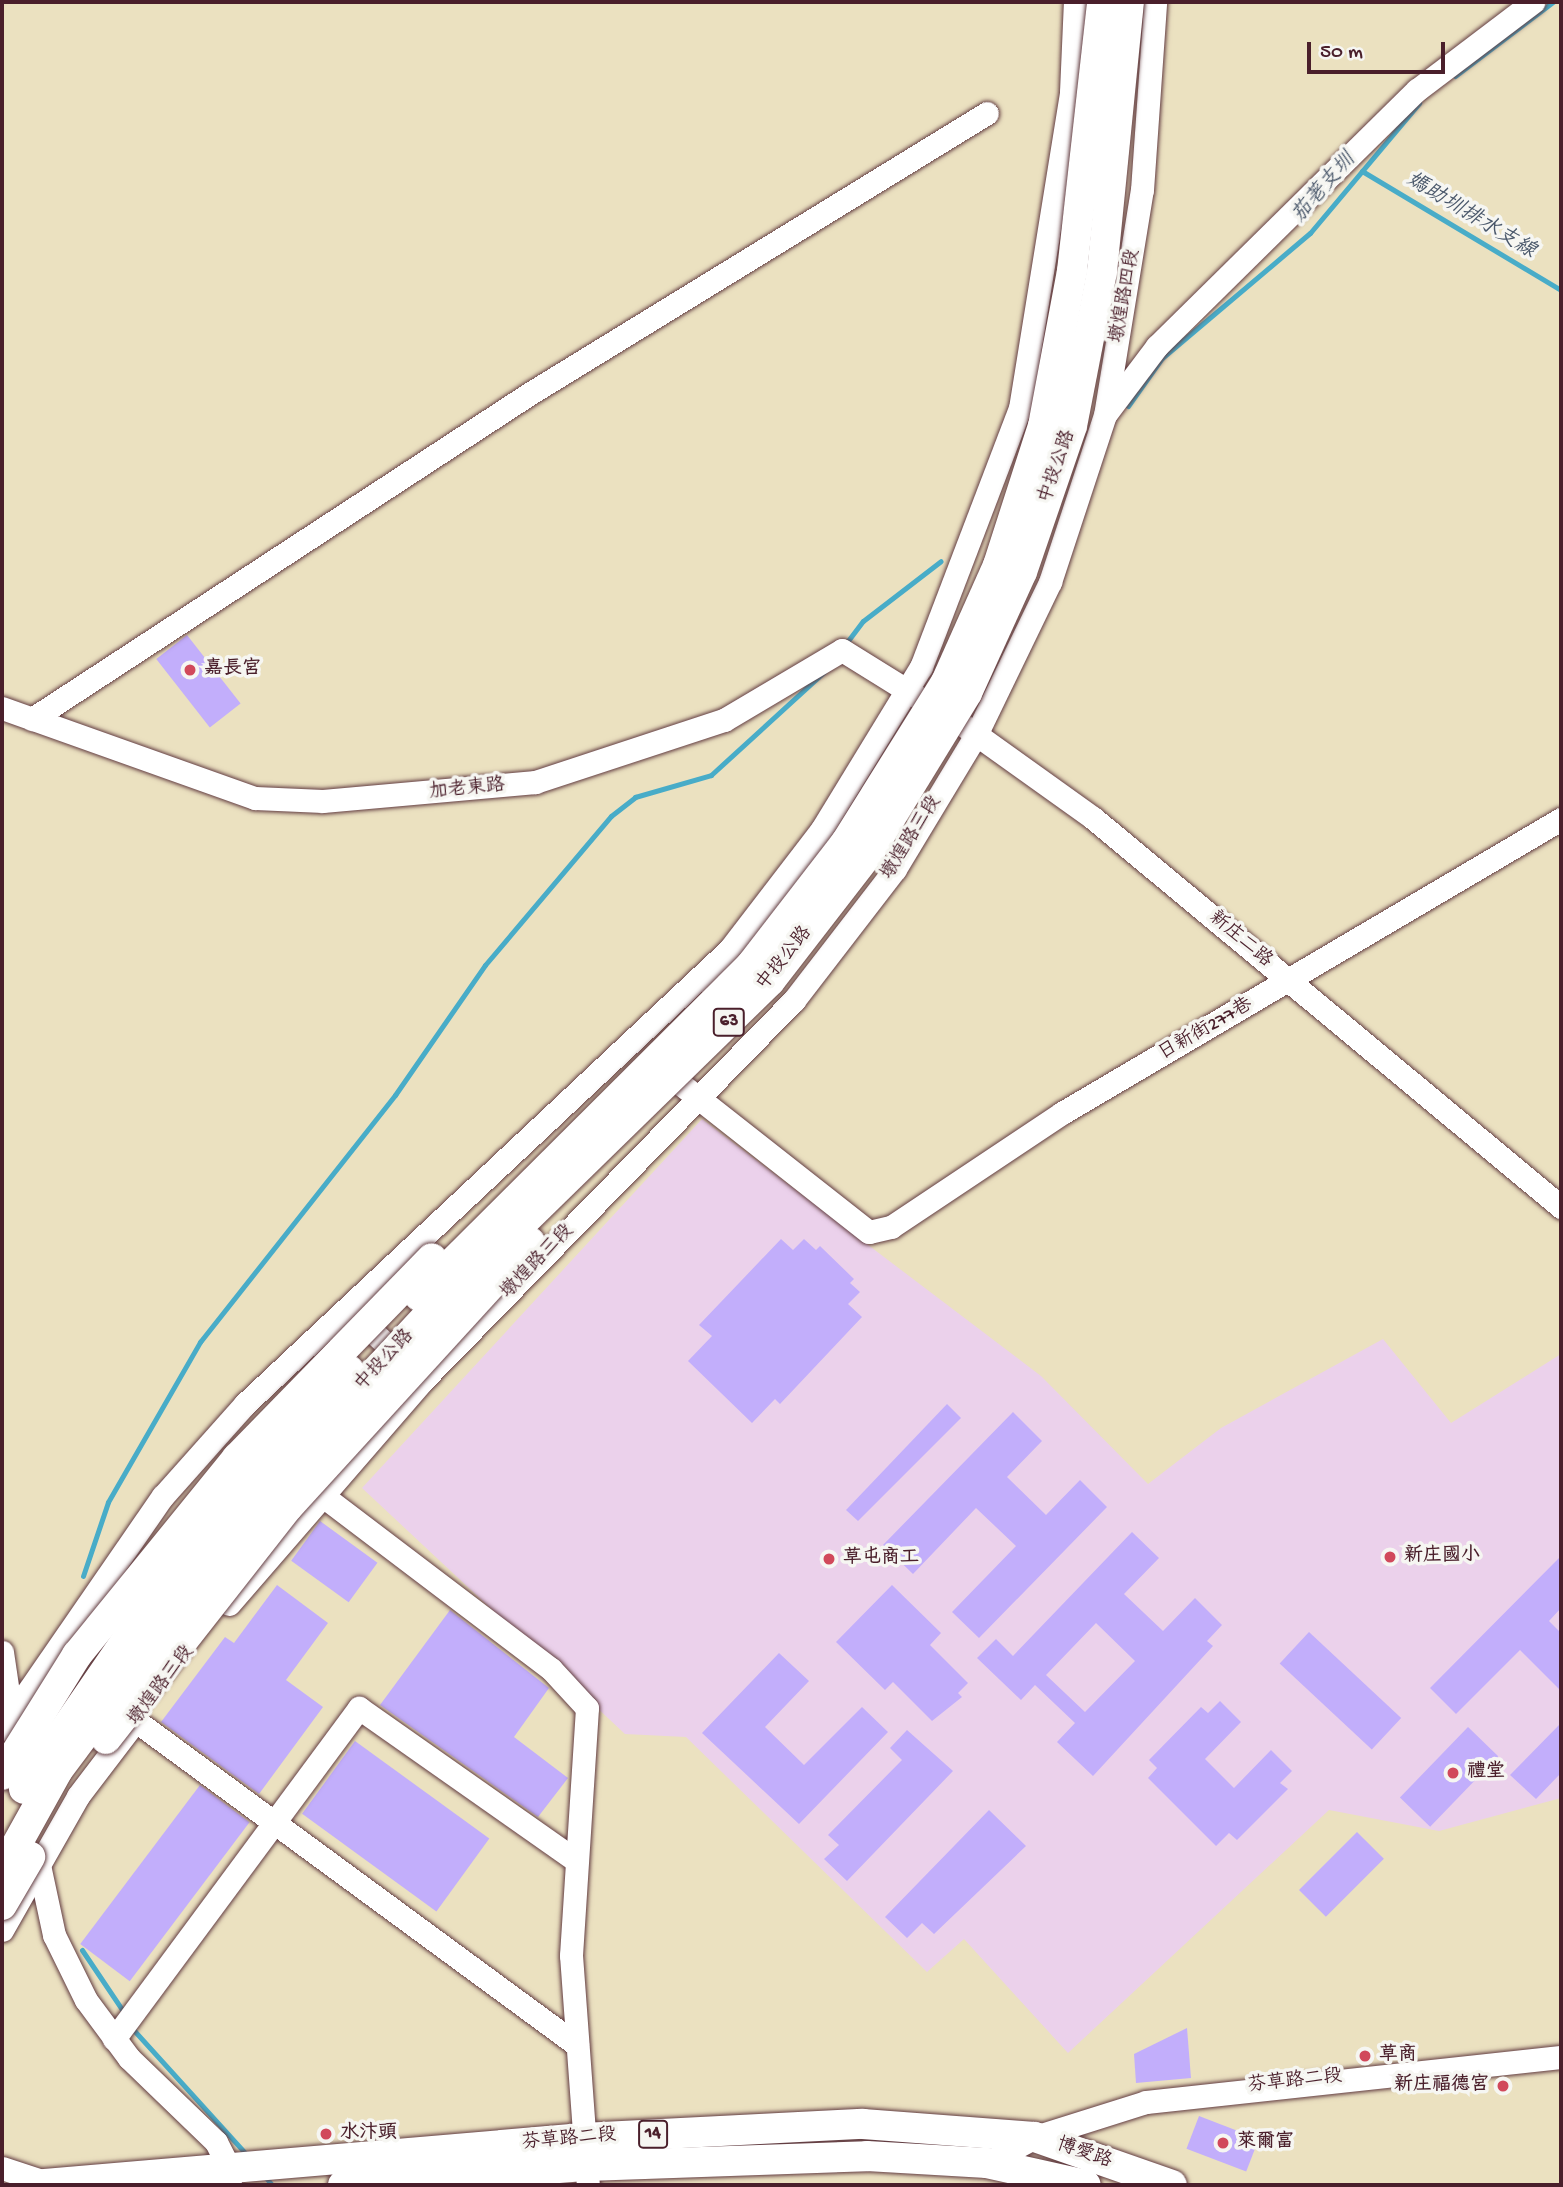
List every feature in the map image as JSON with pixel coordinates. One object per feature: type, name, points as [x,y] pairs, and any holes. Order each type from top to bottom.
[{"type":"main road","name":"中投公路","points":[[2,1871],[58,1770],[274,1481],[751,965],[846,842],[946,682],[998,565],[1043,426],[1072,271],[1102,2]]},
{"type":"main road","name":"中投公路","points":[[2,1829],[41,1758],[258,1467],[588,1142],[770,981],[869,853],[973,681],[1022,572],[1072,426],[1102,272],[1129,2]]},
{"type":"main road","points":[[2,1775],[77,1655],[237,1458],[400,1286],[588,1142]]},
{"type":"main road","points":[[2,1905],[75,1779],[288,1507],[530,1242],[588,1142]]},
{"type":"main road","name":"芬草路二段","points":[[343,2185],[586,2163],[863,2124],[1035,2137]]},
{"type":"main road","name":"博愛路","points":[[1035,2137],[1172,2185]]},
{"type":"main road","name":"芬草路二段","points":[[244,2170],[867,2156],[987,2163]]},
{"type":"main road","name":"博愛路","points":[[987,2163],[1086,2185]]},
{"type":"main road","name":"14","points":[[41,2184],[244,2170]]},
{"type":"street","points":[[6,1721],[163,1496],[345,1306],[634,1044],[730,949],[822,829],[906,691],[961,568],[1020,408],[1063,151],[1075,2]]},
{"type":"street","name":"墩煌路四段","points":[[1050,582],[1105,415],[1142,190],[1155,2]]},
{"type":"street","points":[[972,536],[1077,451],[1157,346],[1417,90],[1533,2]]},
{"type":"street","points":[[32,719],[528,394],[987,113]]},
{"type":"street","name":"墩煌路三段","points":[[2,1930],[78,1796],[136,1721],[323,1496],[423,1380],[803,989],[895,869],[977,733],[1050,582]]},
{"type":"street","name":"加老東路","points":[[2,708],[255,798],[323,801],[535,782],[724,720],[842,650],[906,691]]},
{"type":"street","name":"新庄二路","points":[[906,691],[977,733],[1093,818],[1561,1206]]},
{"type":"street","name":"日新街277巷","points":[[695,1100],[869,1232],[891,1227],[1062,1113],[1561,819]]},
{"type":"street","points":[[634,1044],[695,1100]]},
{"type":"street","points":[[345,1306],[423,1380]]},
{"type":"street","points":[[323,1496],[551,1669],[587,1708],[575,1860],[571,1955],[586,2163]]},
{"type":"street","points":[[2,1652],[6,1721]]},
{"type":"street","points":[[114,2039],[359,1707],[575,1860]]},
{"type":"street","points":[[136,1721],[577,2045]]},
{"type":"street","points":[[39,1864],[54,1935],[114,2039],[244,2170]]},
{"type":"street","name":"芬草路二段","points":[[987,2163],[1035,2137],[1146,2102],[1215,2090],[1561,2057]]},
{"type":"street","points":[[2,2168],[41,2184]]},
{"type":"shaded area","name":"草屯商工","points":[[702,1119],[1041,1376],[1148,1484],[1221,1428],[1383,1339],[1451,1423],[1561,1354],[1561,1798],[1439,1831],[1329,1810],[1068,2053],[964,1939],[927,1972],[686,1737],[625,1734],[362,1488]]},
{"type":"building","name":"嘉長宮","points":[[187,635],[241,704],[210,728],[156,659]]},
{"type":"building","points":[[781,1239],[793,1250],[804,1239],[816,1250],[820,1246],[854,1279],[850,1283],[860,1292],[848,1304],[862,1317],[780,1404],[775,1399],[752,1423],[688,1361],[712,1336],[699,1325]]},
{"type":"building","points":[[947,1404],[961,1418],[858,1521],[846,1510]]},
{"type":"building","points":[[1013,1412],[1042,1441],[1007,1477],[1046,1515],[1080,1480],[1107,1507],[979,1638],[952,1612],[1016,1546],[976,1508],[913,1574],[883,1545]]},
{"type":"building","points":[[320,1521],[377,1563],[349,1602],[291,1561]]},
{"type":"building","points":[[1132,1532],[1159,1558],[1124,1594],[1163,1631],[1195,1598],[1222,1625],[1207,1641],[1213,1646],[1093,1776],[1057,1742],[1075,1723],[1035,1685],[1021,1700],[977,1658],[996,1639],[1013,1656]],"holes":[[[1096,1623],[1135,1661],[1085,1712],[1046,1675]]]},
{"type":"building","points":[[1561,1556],[1561,1608],[1549,1621],[1561,1633],[1561,1691],[1520,1650],[1456,1714],[1430,1688]]},
{"type":"building","points":[[277,1585],[328,1623],[286,1680],[323,1707],[259,1794],[161,1722],[225,1637],[234,1643]]},
{"type":"building","points":[[892,1585],[941,1633],[930,1645],[968,1683],[958,1693],[962,1697],[932,1721],[893,1682],[885,1690],[836,1642]]},
{"type":"building","points":[[450,1610],[549,1688],[514,1737],[568,1778],[538,1817],[380,1705]]},
{"type":"building","points":[[1309,1632],[1401,1718],[1372,1749],[1280,1663]]},
{"type":"building","points":[[779,1653],[809,1681],[765,1727],[804,1765],[862,1707],[888,1732],[799,1824],[702,1733]]},
{"type":"building","points":[[1220,1701],[1241,1722],[1205,1759],[1234,1788],[1271,1750],[1292,1771],[1280,1783],[1288,1789],[1237,1840],[1229,1833],[1216,1846],[1148,1778],[1157,1768],[1149,1760],[1201,1707],[1208,1713]]},
{"type":"building","points":[[1561,1723],[1561,1773],[1536,1799],[1510,1775]]},
{"type":"building","name":"禮堂","points":[[1468,1727],[1498,1756],[1430,1827],[1400,1797]]},
{"type":"building","points":[[907,1730],[953,1771],[847,1881],[824,1859],[839,1845],[828,1835],[902,1760],[890,1748]]},
{"type":"building","points":[[355,1741],[489,1839],[436,1911],[302,1814]]},
{"type":"building","points":[[200,1785],[250,1822],[130,1981],[80,1944]]},
{"type":"building","points":[[989,1810],[1026,1846],[934,1934],[922,1923],[907,1938],[885,1917]]},
{"type":"building","points":[[1357,1832],[1384,1859],[1326,1917],[1299,1890]]},
{"type":"building","points":[[1187,2028],[1191,2078],[1136,2083],[1134,2054]]},
{"type":"building","name":"萊爾富","points":[[1199,2116],[1259,2139],[1246,2172],[1186,2149]]},
{"type":"waterway","name":"茄荖支圳","points":[[1455,76],[1553,2]]},
{"type":"waterway","name":"茄荖支圳","points":[[1128,406],[1162,358],[1310,233],[1419,103]]},
{"type":"waterway","name":"媽助圳排水支線","points":[[1362,171],[1561,290]]},
{"type":"waterway","points":[[844,646],[863,621],[941,561]]},
{"type":"waterway","points":[[83,1576],[108,1502],[200,1342],[395,1095],[485,965],[611,816],[635,797],[711,775],[825,671]]},
{"type":"waterway","points":[[82,1950],[125,2014]]},
{"type":"waterway","points":[[130,2026],[248,2156]]},
{"type":"waterway","points":[[263,2174],[272,2185]]},
{"type":"place","name":"嘉長宮","points":[[190,670]]},
{"type":"place","name":"新庄國小","points":[[1390,1557]]},
{"type":"place","name":"草屯商工","points":[[829,1559]]},
{"type":"place","name":"禮堂","points":[[1453,1773]]},
{"type":"place","name":"草商","points":[[1365,2056]]},
{"type":"place","name":"新庄福德宮","points":[[1503,2086]]},
{"type":"place","name":"水汴頭","points":[[326,2134]]},
{"type":"place","name":"萊爾富","points":[[1223,2143]]}]
